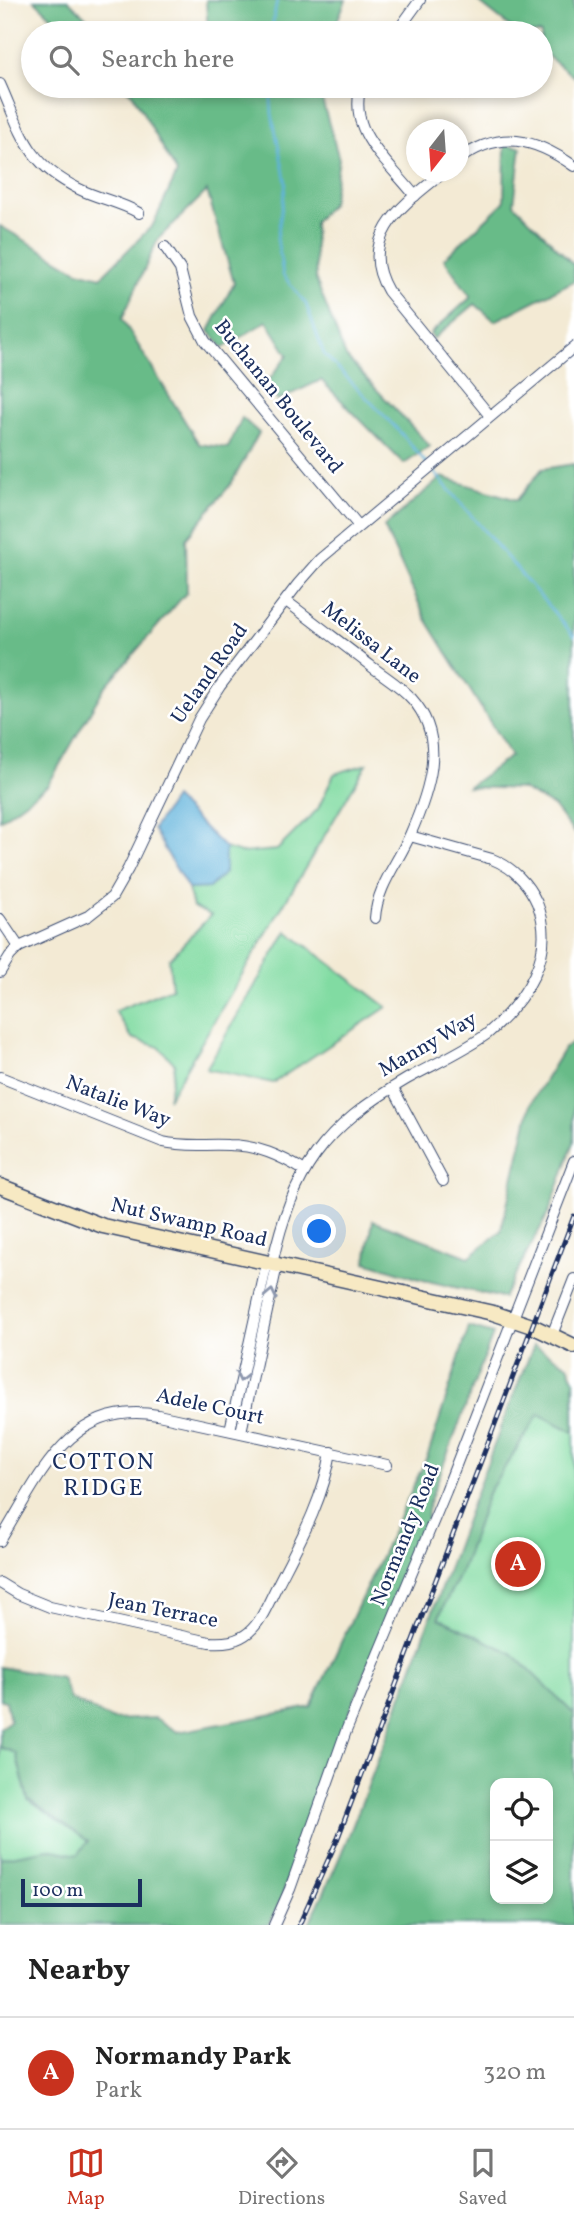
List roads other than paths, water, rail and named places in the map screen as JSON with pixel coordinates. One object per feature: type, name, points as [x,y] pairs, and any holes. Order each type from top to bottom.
[{"type":"main road","name":"Nut Swamp Road","points":[[0,1186],[103,1227],[513,1319],[574,1346]]},
{"type":"street","points":[[405,21],[420,0]]},
{"type":"street","points":[[0,84],[23,139],[51,172],[78,189],[118,202],[139,213]]},
{"type":"street","points":[[358,98],[357,107],[361,127],[370,142],[415,196]]},
{"type":"street","points":[[469,153],[480,146],[510,140],[534,143],[574,166]]},
{"type":"street","points":[[432,182],[397,211],[385,227],[379,247],[380,273],[388,291],[490,416]]},
{"type":"street","name":"Buchanan Boulevard","points":[[165,247],[180,269],[192,316],[205,341],[358,525]]},
{"type":"street","name":"Ueland Road","points":[[0,972],[19,947],[88,916],[112,897],[199,719],[220,686],[320,559],[574,347]]},
{"type":"street","name":"Melissa Lane","points":[[286,601],[404,691],[416,703],[428,724],[433,761],[426,793],[410,836],[380,891],[375,918]]},
{"type":"street","name":"Manny Way","points":[[253,1351],[286,1209],[305,1171],[344,1122],[372,1100],[477,1041],[503,1021],[520,1000],[535,975],[541,958],[544,938],[542,919],[535,899],[525,883],[510,869],[492,859],[410,836]]},
{"type":"street","points":[[0,919],[19,947]]},
{"type":"street","name":"Natalie Way","points":[[0,1077],[163,1142],[252,1147],[275,1154],[305,1171]]},
{"type":"street","points":[[393,1088],[443,1181]]},
{"type":"street","name":"Normandy Road","points":[[274,1925],[290,1889],[345,1731],[446,1491],[574,1161]]},
{"type":"street","points":[[552,1335],[574,1279]]},
{"type":"street","points":[[230,1430],[253,1351]]},
{"type":"street","points":[[241,1432],[253,1351]]},
{"type":"street","name":"Adele Court","points":[[0,1541],[54,1455],[70,1436],[96,1420],[123,1413],[149,1413],[387,1465]]},
{"type":"street","name":"Jean Terrace","points":[[0,1583],[18,1594],[50,1607],[209,1642],[235,1640],[249,1632],[259,1621],[293,1555],[322,1491],[331,1452]]},
{"type":"water","points":[[174,798],[225,848],[225,872],[209,888],[188,889],[153,829]]},
{"type":"waterway","points":[[273,21],[277,0]]},
{"type":"waterway","points":[[271,98],[286,183],[277,238],[283,275],[306,304],[324,354],[399,431],[574,636]]},
{"type":"railway","points":[[299,1925],[337,1840],[574,1216]]},
{"type":"place","name":"Normandy Park","points":[[518,1564]]},
{"type":"district","name":"COTTON RIDGE","points":[[104,1476]]}]
